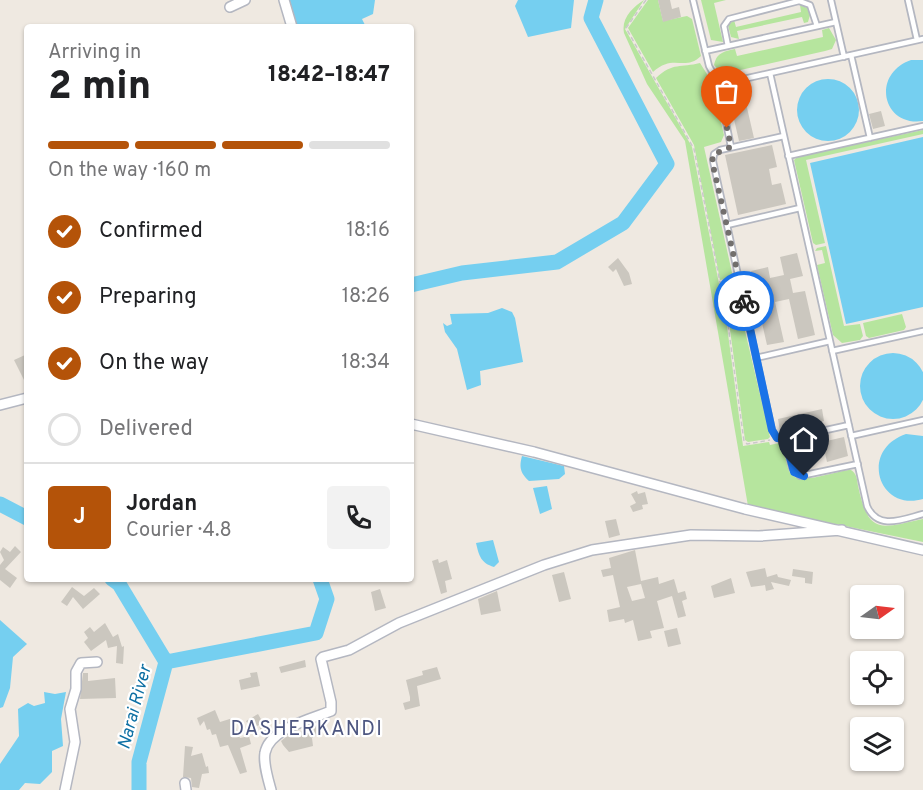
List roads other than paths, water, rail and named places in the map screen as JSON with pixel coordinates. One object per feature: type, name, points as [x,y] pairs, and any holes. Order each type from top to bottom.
[{"type":"street","points":[[230,7],[245,0]]},
{"type":"street","points":[[284,0],[291,24]]},
{"type":"street","points":[[0,405],[24,399]]},
{"type":"street","points":[[414,425],[534,452],[745,509],[923,550]]},
{"type":"street","points":[[270,790],[264,755],[268,743],[281,733],[331,711],[321,659],[323,657],[349,650],[399,623],[544,565],[592,550],[691,535],[759,536],[842,530]]},
{"type":"street","points":[[65,790],[75,742],[70,710],[76,689],[76,672],[81,663],[97,662]]},
{"type":"lane","points":[[693,0],[709,66],[717,78],[731,147]]},
{"type":"lane","points":[[831,0],[844,57]]},
{"type":"lane","points":[[717,78],[730,82],[920,40],[908,0]]},
{"type":"lane","points":[[728,46],[724,26],[729,19],[799,1],[810,5],[817,26]]},
{"type":"lane","points":[[705,51],[836,22]]},
{"type":"lane","points":[[852,55],[870,138]]},
{"type":"lane","points":[[770,74],[867,506],[875,519],[889,522],[923,514]]},
{"type":"lane","points":[[789,156],[923,126]]},
{"type":"lane","points":[[784,136],[731,147],[714,154],[712,161],[772,430],[777,438],[785,439],[849,425]]},
{"type":"lane","points":[[727,225],[800,208]]},
{"type":"lane","points":[[832,351],[923,331]]},
{"type":"lane","points":[[756,358],[830,341]]},
{"type":"lane","points":[[851,436],[923,420]]},
{"type":"lane","points":[[785,439],[792,468],[800,477],[858,464]]},
{"type":"water","points":[[288,0],[375,0],[373,14],[362,19],[364,24],[294,24]]},
{"type":"water","points":[[518,0],[574,0],[571,28],[528,37],[515,6]]},
{"type":"water","points":[[911,60],[923,60],[923,121],[909,121],[898,116],[891,108],[887,98],[886,87],[890,76],[898,67]]},
{"type":"water","points":[[828,79],[840,81],[850,88],[857,98],[859,110],[857,122],[850,132],[840,139],[828,141],[816,139],[806,132],[799,122],[797,110],[799,98],[806,88],[816,81]]},
{"type":"water","points":[[923,137],[923,307],[846,324],[810,163]]},
{"type":"water","points":[[502,308],[512,312],[515,318],[523,362],[480,371],[481,385],[467,390],[457,349],[445,332],[443,323],[447,326],[452,324],[450,314],[488,313]]},
{"type":"water","points":[[899,353],[917,362],[924,373],[924,399],[917,410],[906,417],[887,419],[869,410],[862,399],[860,380],[869,362],[880,355]]},
{"type":"water","points":[[906,434],[923,436],[923,499],[907,501],[895,497],[885,488],[880,477],[879,465],[882,453],[891,442]]},
{"type":"water","points":[[522,456],[564,466],[565,474],[559,479],[529,481],[521,470]]},
{"type":"water","points":[[547,486],[552,509],[540,514],[533,488]]},
{"type":"water","points":[[493,540],[499,562],[494,567],[481,558],[476,543]]},
{"type":"water","points":[[0,620],[27,644],[13,657],[10,688],[3,707],[0,708]]},
{"type":"water","points":[[44,692],[55,694],[66,692],[61,719],[63,746],[52,751],[52,772],[40,784],[25,783],[19,790],[0,790],[0,764],[19,736],[18,709],[28,703],[34,706],[45,703]]},
{"type":"waterway","points":[[414,284],[462,273],[557,262],[623,223],[667,164],[591,18],[596,0]]},
{"type":"waterway","name":"Narai River","points":[[0,504],[24,516]]},
{"type":"waterway","name":"Narai River","points":[[116,582],[166,662],[139,762],[139,790]]},
{"type":"waterway","points":[[166,662],[316,633],[327,599],[321,582]]},
{"type":"district","name":"DASHERKANDI","points":[[307,728]]}]
